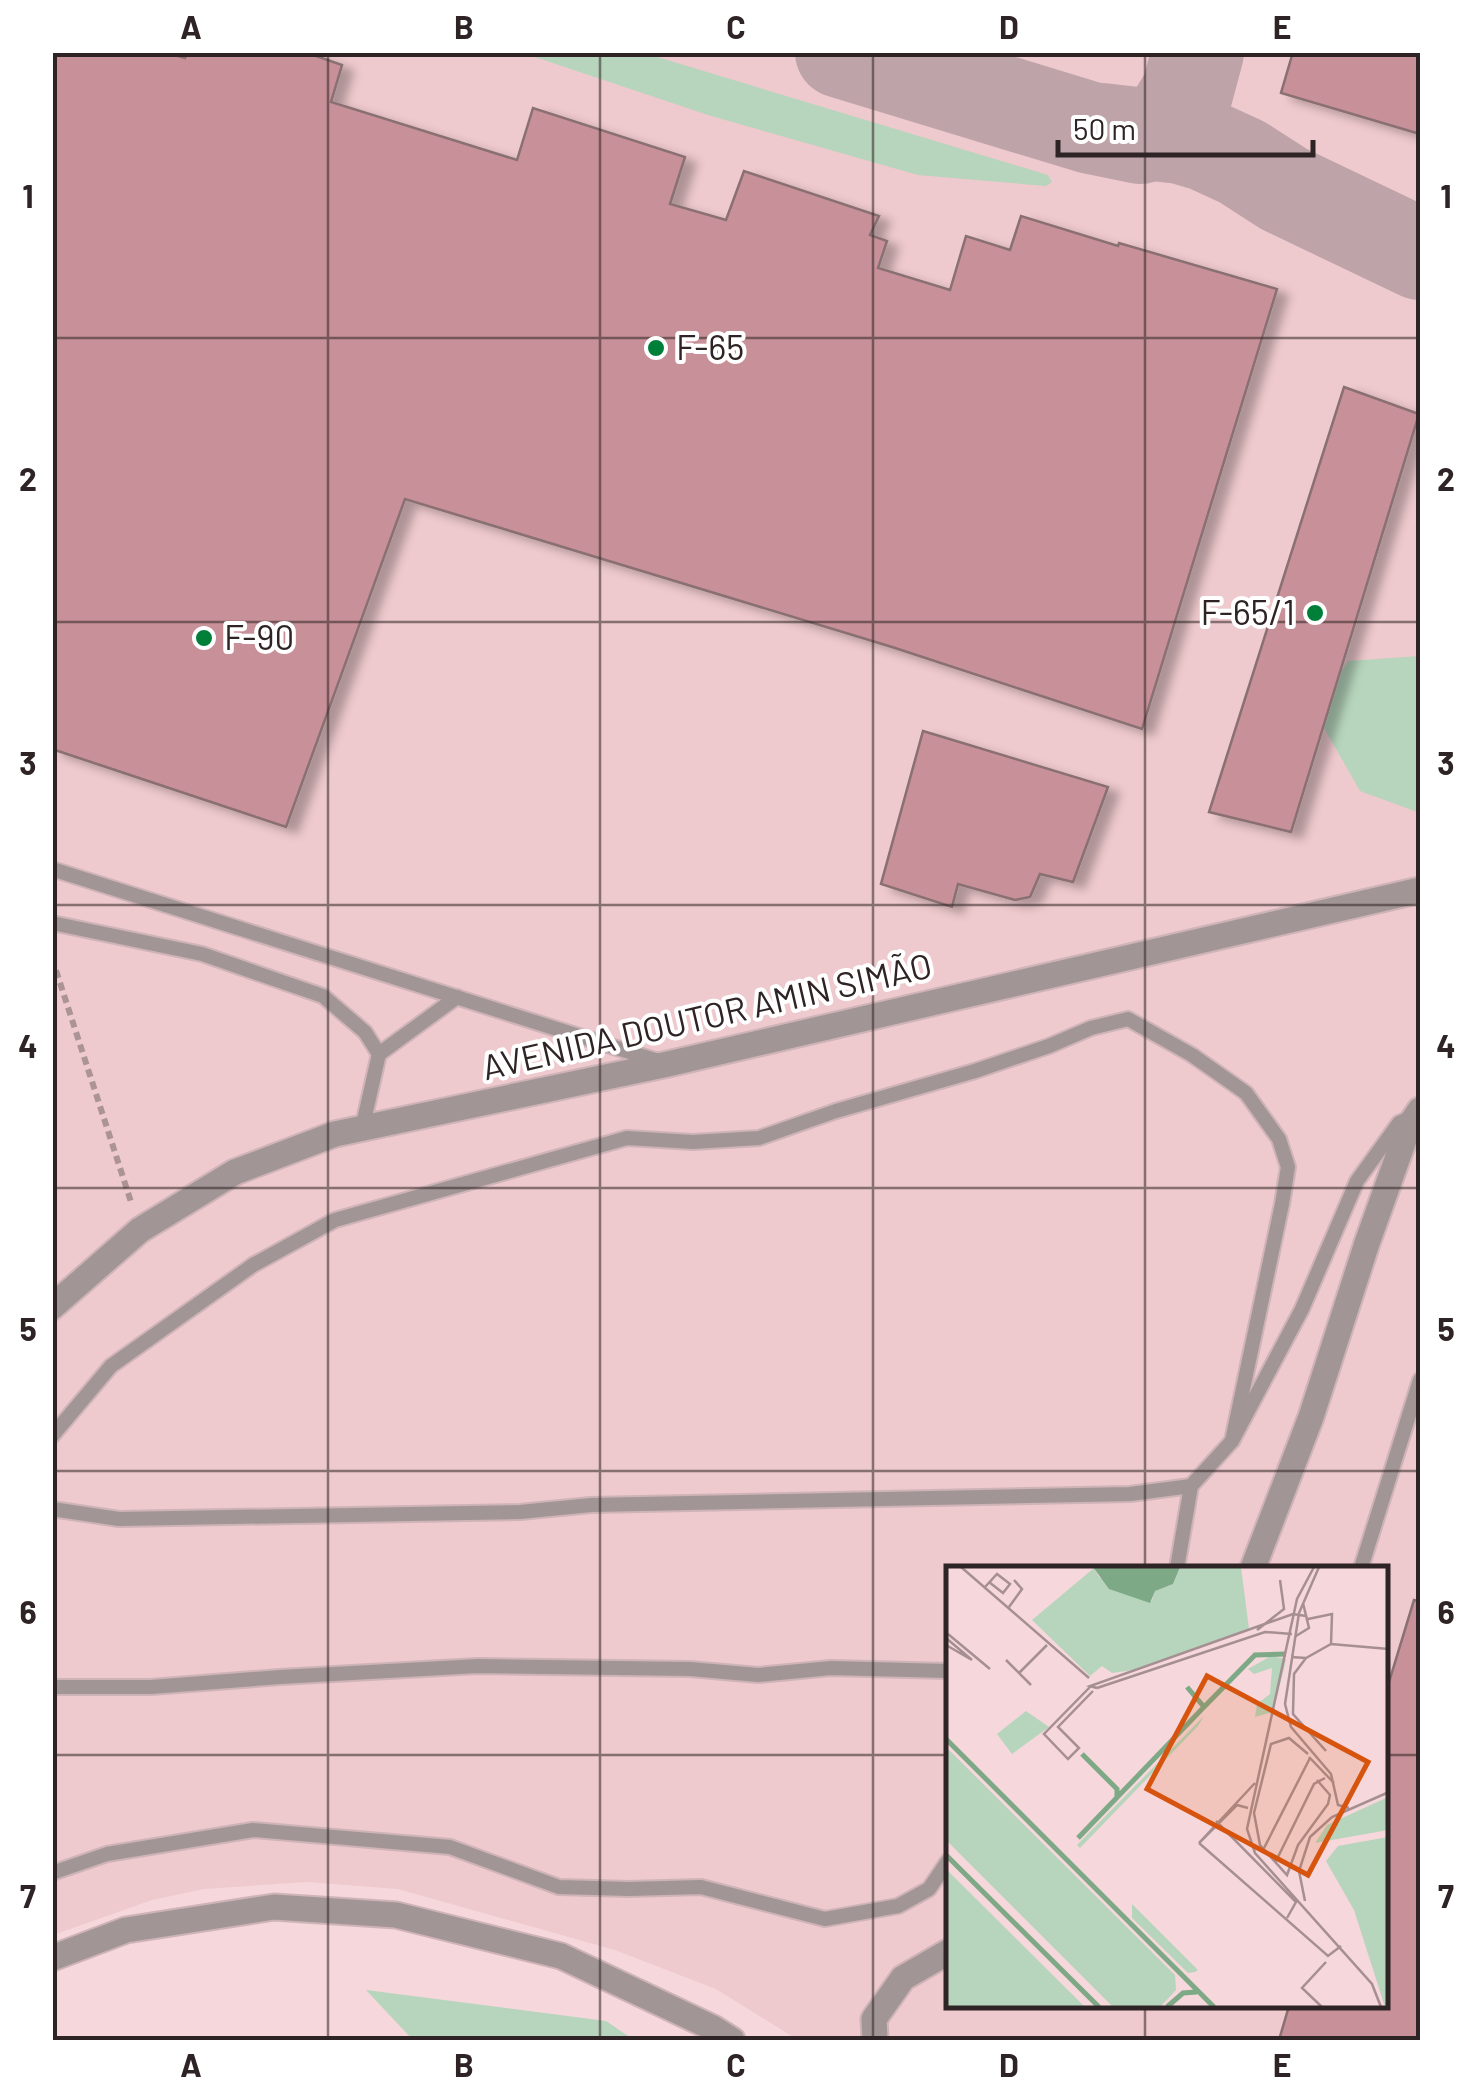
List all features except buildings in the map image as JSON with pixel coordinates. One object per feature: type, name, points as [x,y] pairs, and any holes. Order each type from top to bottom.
[{"type":"street","name":"AVENIDA DOUTOR AMIN SIMÃO","points":[[52,1307],[140,1230],[234,1172],[336,1134],[668,1064],[1420,890]]},
{"type":"street","points":[[1254,1566],[1311,1417],[1409,1126],[1418,1113]]},
{"type":"street","points":[[52,1958],[126,1930],[274,1906],[396,1916],[560,1956],[732,2040]]},
{"type":"street","points":[[875,2040],[874,2019],[902,1978],[946,1953]]},
{"type":"lane","points":[[53,870],[668,1064]]},
{"type":"lane","points":[[52,923],[202,954],[322,996],[365,1032],[380,1054]]},
{"type":"lane","points":[[362,1129],[380,1054],[457,997]]},
{"type":"lane","points":[[52,1436],[112,1366],[253,1265],[334,1220],[626,1138],[693,1142],[759,1138],[975,1071],[1091,1028],[1128,1020],[1192,1055],[1246,1093],[1280,1139],[1288,1166],[1232,1441]]},
{"type":"lane","points":[[1177,1566],[1191,1486],[1232,1441],[1302,1309],[1357,1181],[1400,1122],[1418,1113]]},
{"type":"lane","points":[[1362,1566],[1420,1380]]},
{"type":"lane","points":[[52,1509],[119,1519],[520,1512],[591,1505],[1130,1494],[1191,1486]]},
{"type":"lane","points":[[52,1687],[152,1687],[478,1666],[690,1668],[758,1675],[831,1668],[946,1671]]},
{"type":"lane","points":[[52,1873],[108,1854],[253,1830],[450,1847],[559,1887],[701,1887],[825,1920],[898,1906],[929,1889],[946,1865]]},
{"type":"path","points":[[52,958],[140,1230]]},
{"type":"shaded area","points":[[52,53],[1420,53],[1420,2040],[798,2040],[716,1989],[615,1950],[398,1889],[307,1882],[204,1889],[152,1900],[53,1935]]},
{"type":"green space","points":[[523,53],[644,53],[1048,175],[1052,182],[1046,186],[918,175],[708,115]]},
{"type":"green space","points":[[1420,656],[1420,813],[1360,791],[1315,712],[1348,661]]},
{"type":"green space","points":[[366,1990],[606,2021],[634,2040],[413,2040]]},
{"type":"taxiway","points":[[841,52],[1091,128],[1140,138],[1160,131],[1174,114],[1187,93],[1198,52]]},
{"type":"taxiway","points":[[1101,129],[1181,138],[1205,145],[1242,162],[1284,189],[1420,254]]},
{"type":"place","name":"F-65","points":[[656,348]]},
{"type":"place","name":"F-65/1","points":[[1315,613]]},
{"type":"place","name":"F-90","points":[[204,638]]}]
